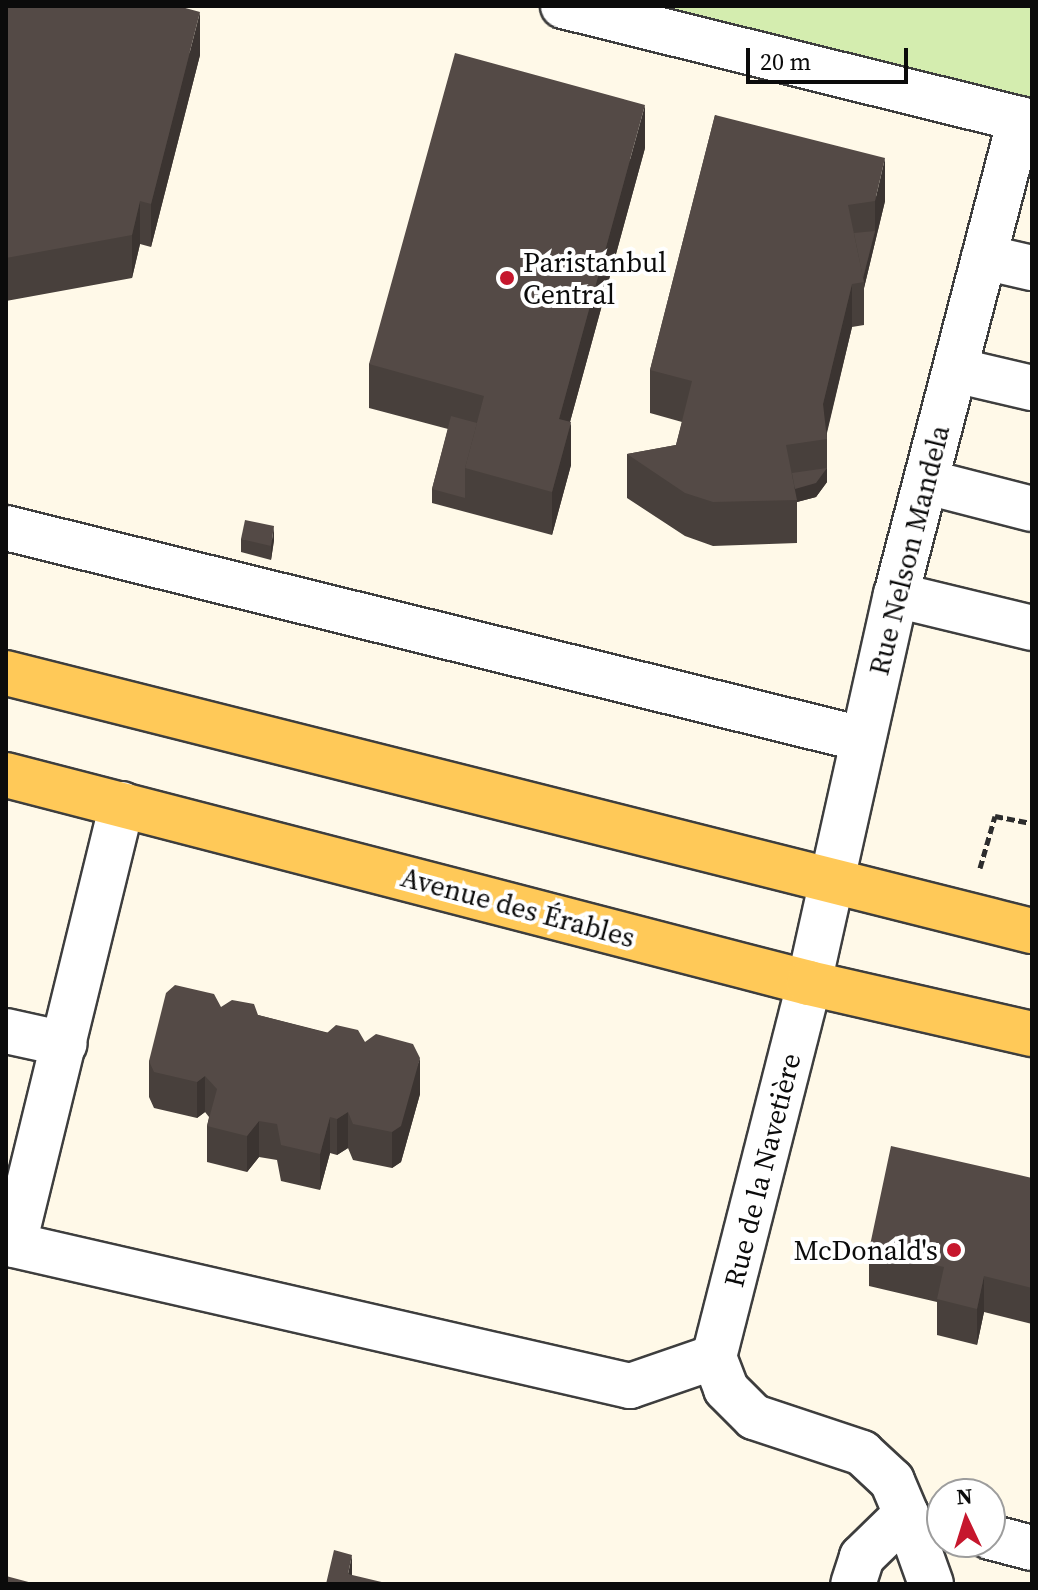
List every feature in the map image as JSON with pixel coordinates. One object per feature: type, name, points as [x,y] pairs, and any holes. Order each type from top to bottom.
[{"type":"main road","points":[[6,673],[1032,931]]},
{"type":"main road","name":"Avenue des Érables","points":[[6,775],[809,983],[1032,1034]]},
{"type":"street","points":[[563,6],[1026,120]]},
{"type":"street","name":"Rue Nelson Mandela","points":[[809,983],[896,595],[984,257],[1026,120]]},
{"type":"street","points":[[984,257],[1032,268]]},
{"type":"street","points":[[955,370],[1032,388]]},
{"type":"street","points":[[927,482],[1032,509]]},
{"type":"street","points":[[6,528],[862,739]]},
{"type":"street","points":[[896,595],[1032,628]]},
{"type":"street","points":[[122,804],[14,1245],[630,1386],[714,1357],[726,1389],[754,1417],[862,1453],[892,1481],[924,1519],[931,1584]]},
{"type":"street","name":"Rue de la Navetière","points":[[714,1357],[809,983]]},
{"type":"street","points":[[6,1031],[65,1044]]},
{"type":"street","points":[[853,1584],[862,1557],[924,1519]]},
{"type":"street","points":[[1006,1541],[1032,1548]]},
{"type":"path","points":[[966,915],[995,816],[1032,823]]},
{"type":"green space","points":[[637,6],[1032,6],[1032,105]]},
{"type":"building","points":[[6,6],[178,6],[200,12],[151,204],[140,201],[132,235],[6,258]]},
{"type":"building","name":"Paristanbul Central","points":[[455,53],[645,105],[559,419],[571,422],[552,492],[465,468],[484,396],[369,364]]},
{"type":"building","points":[[715,115],[885,158],[875,201],[848,205],[864,282],[852,284],[823,404],[827,439],[786,445],[797,500],[713,502],[685,493],[627,454],[676,445],[692,381],[650,370]]},
{"type":"building","points":[[875,231],[863,278],[854,233]]},
{"type":"building","points":[[451,416],[477,423],[465,468],[465,498],[432,489]]},
{"type":"building","points":[[827,468],[816,483],[795,489],[792,473]]},
{"type":"building","points":[[245,520],[274,526],[271,546],[241,539]]},
{"type":"building","points":[[175,985],[214,994],[221,1007],[232,1000],[254,1004],[258,1015],[327,1033],[336,1025],[358,1030],[365,1042],[376,1034],[413,1044],[420,1058],[401,1126],[392,1132],[353,1124],[348,1112],[337,1119],[330,1117],[320,1154],[281,1145],[277,1124],[259,1121],[247,1136],[207,1126],[217,1089],[205,1076],[197,1082],[154,1072],[149,1061],[166,993]]},
{"type":"building","name":"McDonald's","points":[[891,1146],[1032,1178],[1032,1288],[984,1276],[977,1309],[937,1299],[944,1267],[869,1250]]},
{"type":"building","points":[[334,1550],[352,1555],[348,1574],[390,1584],[326,1584]]},
{"type":"building","points":[[6,1576],[36,1584],[6,1584]]},
{"type":"place","name":"Paristanbul Central","points":[[507,278]]},
{"type":"place","name":"McDonald's","points":[[954,1250]]}]
